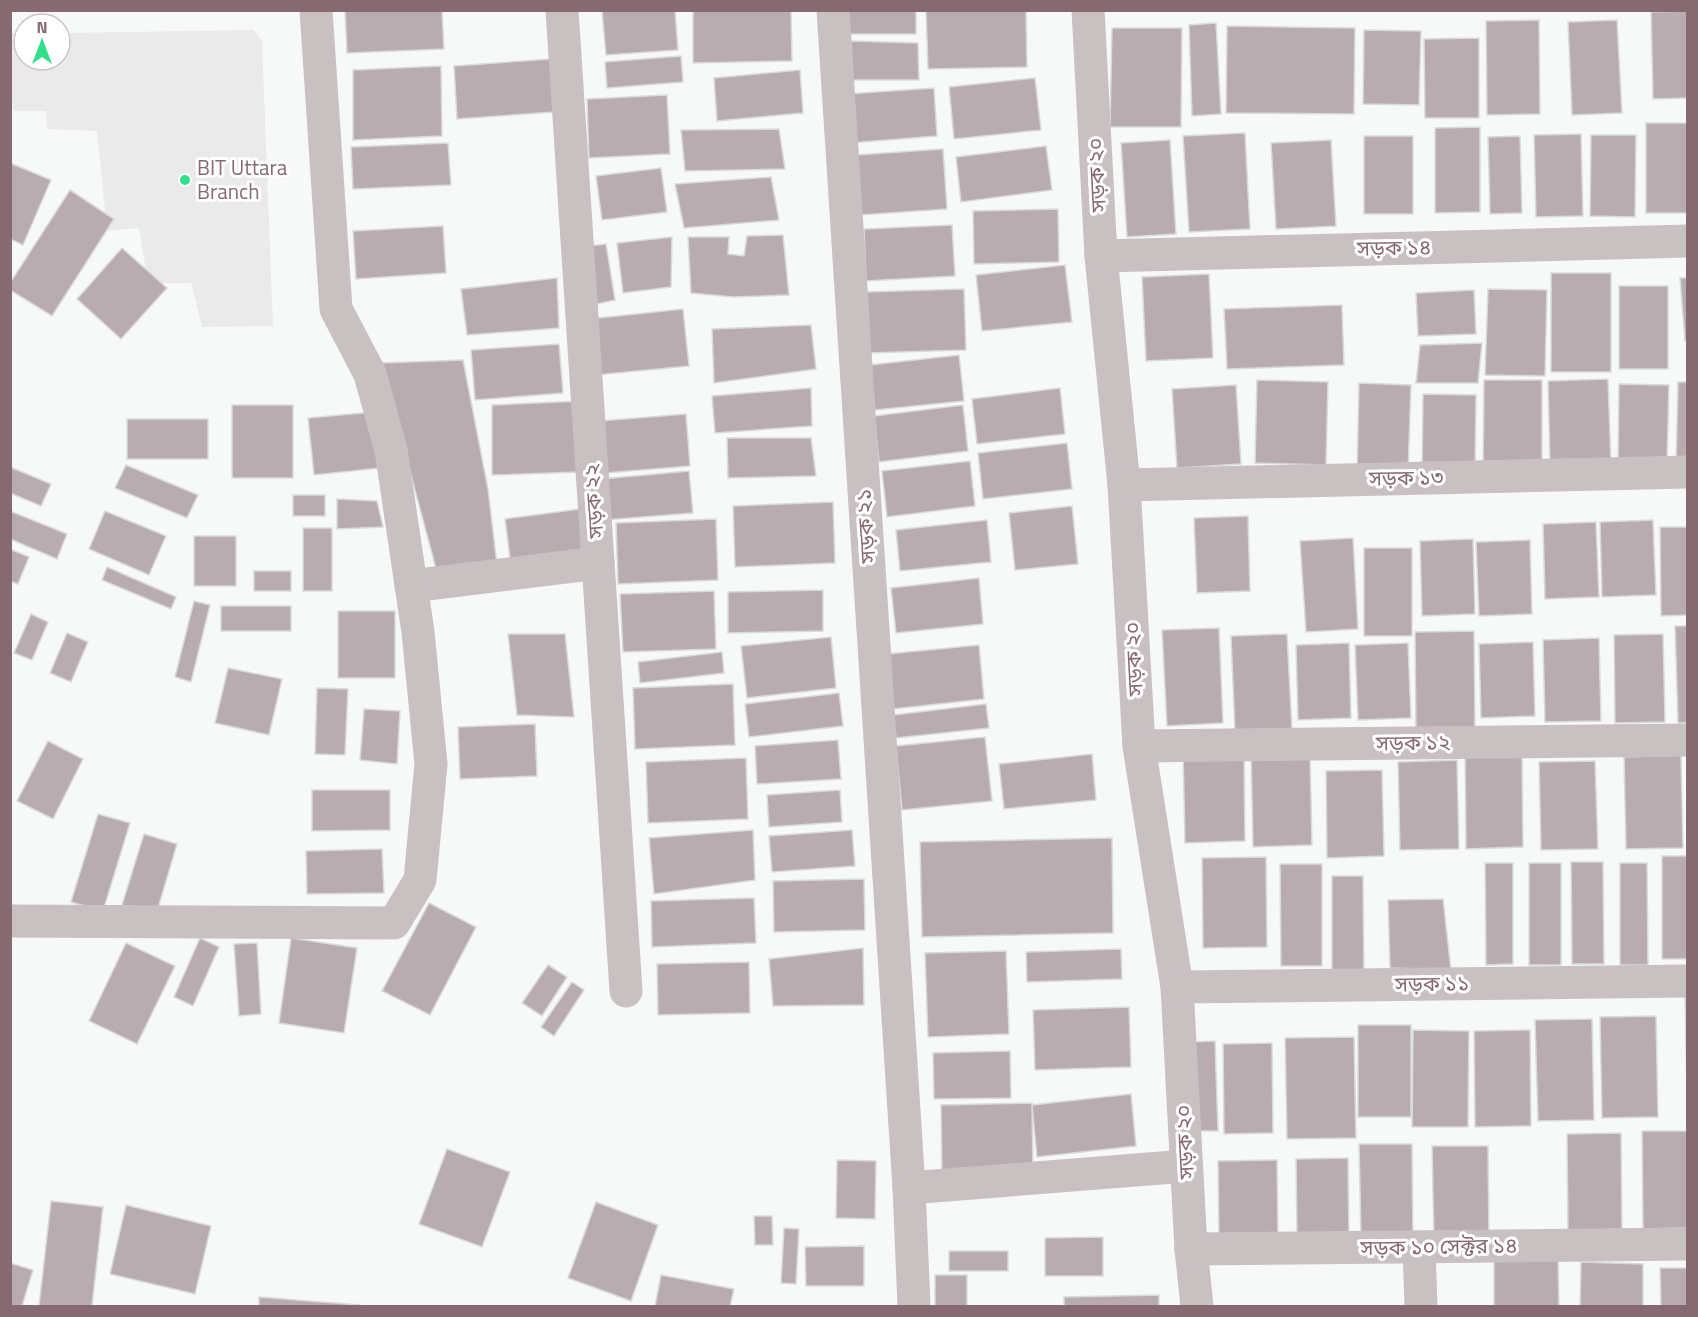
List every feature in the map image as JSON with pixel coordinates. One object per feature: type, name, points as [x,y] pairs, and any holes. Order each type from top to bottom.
[{"type":"street","points":[[10,921],[394,923],[420,880],[431,764],[418,632],[392,450],[370,374],[336,309],[316,10]]},
{"type":"street","name":"সড়ক ২২","points":[[562,10],[626,991]]},
{"type":"street","name":"সড়ক ২১","points":[[833,10],[909,1188],[914,1306]]},
{"type":"street","name":"সড়ক ২০","points":[[1088,10],[1101,256],[1124,485],[1139,746],[1177,987],[1191,1250],[1197,1306]]},
{"type":"street","name":"সড়ক ১৪","points":[[1101,256],[1688,241]]},
{"type":"street","name":"সড়ক ১৩","points":[[1124,485],[1688,472]]},
{"type":"street","points":[[411,586],[598,563]]},
{"type":"street","name":"সড়ক ১২","points":[[1139,746],[1688,740]]},
{"type":"street","name":"সড়ক ১১","points":[[1177,987],[1688,981]]},
{"type":"street","points":[[909,1188],[1186,1166]]},
{"type":"street","name":"সড়ক ১০ সেক্টর ১৪","points":[[1191,1250],[1688,1244]]},
{"type":"street","points":[[1419,1248],[1421,1306]]},
{"type":"shaded area","name":"BIT Uttara Branch","points":[[254,30],[262,42],[273,326],[202,327],[191,283],[148,283],[139,228],[107,231],[97,131],[47,129],[46,111],[13,111],[10,80],[10,33],[12,33],[12,72],[72,72],[72,33]]},
{"type":"building","points":[[442,10],[444,49],[347,53],[345,11]]},
{"type":"building","points":[[675,10],[678,50],[606,55],[602,11]]},
{"type":"building","points":[[693,10],[791,10],[792,61],[693,63]]},
{"type":"building","points":[[848,10],[916,10],[916,34],[848,34]]},
{"type":"building","points":[[926,10],[1026,10],[1027,67],[928,69]]},
{"type":"building","points":[[1688,11],[1688,98],[1653,99],[1651,12]]},
{"type":"building","points":[[1539,20],[1540,114],[1487,115],[1486,21]]},
{"type":"building","points":[[1617,20],[1622,113],[1572,115],[1568,22]]},
{"type":"building","points":[[1216,23],[1221,114],[1192,116],[1189,25]]},
{"type":"building","points":[[1227,26],[1355,28],[1354,114],[1226,113]]},
{"type":"building","points":[[1112,28],[1182,28],[1181,127],[1110,127]]},
{"type":"building","points":[[1364,30],[1421,31],[1419,105],[1363,104]]},
{"type":"building","points":[[1479,38],[1479,118],[1425,118],[1424,39]]},
{"type":"building","points":[[851,41],[918,43],[919,80],[851,80]]},
{"type":"building","points":[[681,56],[683,82],[607,88],[605,62]]},
{"type":"building","points":[[551,59],[554,112],[457,119],[454,66]]},
{"type":"building","points":[[441,66],[442,136],[353,140],[353,70]]},
{"type":"building","points":[[800,70],[803,113],[717,121],[714,78]]},
{"type":"building","points":[[1035,78],[1041,130],[954,139],[949,87]]},
{"type":"building","points":[[934,88],[937,136],[850,143],[847,94]]},
{"type":"building","points":[[667,95],[670,154],[589,158],[587,99]]},
{"type":"building","points":[[1646,123],[1688,123],[1688,213],[1646,213]]},
{"type":"building","points":[[1480,127],[1480,212],[1435,213],[1435,128]]},
{"type":"building","points":[[779,129],[785,169],[685,171],[681,130]]},
{"type":"building","points":[[1245,133],[1250,229],[1189,232],[1183,136]]},
{"type":"building","points":[[1581,134],[1583,216],[1536,217],[1534,135]]},
{"type":"building","points":[[1591,135],[1636,135],[1635,217],[1590,216]]},
{"type":"building","points":[[1364,136],[1413,136],[1413,214],[1364,214]]},
{"type":"building","points":[[1520,136],[1522,213],[1490,214],[1488,137]]},
{"type":"building","points":[[1170,140],[1176,234],[1127,237],[1121,143]]},
{"type":"building","points":[[1331,140],[1336,226],[1276,229],[1271,143]]},
{"type":"building","points":[[448,143],[451,185],[353,189],[351,147]]},
{"type":"building","points":[[1046,146],[1052,190],[961,202],[956,157]]},
{"type":"building","points":[[943,149],[947,209],[860,215],[856,155]]},
{"type":"building","points":[[10,163],[51,180],[23,245],[10,239]]},
{"type":"building","points":[[661,168],[667,212],[602,220],[596,176]]},
{"type":"building","points":[[771,177],[779,220],[684,228],[675,184]]},
{"type":"building","points":[[70,190],[114,219],[52,316],[10,290],[10,283]]},
{"type":"building","points":[[1058,209],[1059,262],[974,264],[973,211]]},
{"type":"building","points":[[952,225],[955,276],[866,281],[864,229]]},
{"type":"building","points":[[443,226],[446,273],[356,279],[353,231]]},
{"type":"building","points":[[783,235],[789,295],[733,297],[691,293],[688,237],[729,237],[728,254],[744,256],[747,236]]},
{"type":"building","points":[[672,237],[671,287],[623,293],[617,243]]},
{"type":"building","points":[[606,244],[615,300],[592,305],[589,246]]},
{"type":"building","points":[[122,248],[167,288],[121,339],[77,299]]},
{"type":"building","points":[[1065,265],[1072,322],[982,331],[976,275]]},
{"type":"building","points":[[1551,273],[1611,273],[1611,372],[1551,372]]},
{"type":"building","points":[[1209,274],[1213,358],[1146,361],[1142,277]]},
{"type":"building","points":[[557,278],[559,328],[467,335],[461,289]]},
{"type":"building","points":[[1680,278],[1688,278],[1688,340],[1685,341]]},
{"type":"building","points":[[1619,286],[1668,286],[1668,369],[1619,369]]},
{"type":"building","points":[[964,289],[966,350],[866,353],[864,292]]},
{"type":"building","points":[[1488,289],[1547,290],[1545,376],[1485,375]]},
{"type":"building","points":[[1474,290],[1476,334],[1418,336],[1416,293]]},
{"type":"building","points":[[1342,305],[1344,365],[1227,369],[1224,309]]},
{"type":"building","points":[[683,309],[689,366],[596,375],[589,319]]},
{"type":"building","points":[[811,325],[816,369],[714,383],[712,329]]},
{"type":"building","points":[[1482,343],[1478,383],[1416,383],[1420,345]]},
{"type":"building","points":[[559,344],[563,393],[475,400],[471,350]]},
{"type":"building","points":[[959,355],[964,401],[875,410],[870,365]]},
{"type":"building","points":[[463,360],[488,489],[498,573],[438,576],[381,363]]},
{"type":"building","points":[[1608,379],[1611,465],[1550,467],[1548,381]]},
{"type":"building","points":[[1257,380],[1328,382],[1326,465],[1255,463]]},
{"type":"building","points":[[1484,380],[1542,380],[1542,465],[1483,465]]},
{"type":"building","points":[[1678,382],[1688,382],[1688,462],[1676,462]]},
{"type":"building","points":[[1359,383],[1411,385],[1408,472],[1357,470]]},
{"type":"building","points":[[1619,384],[1669,385],[1667,462],[1618,462]]},
{"type":"building","points":[[1236,385],[1241,464],[1177,468],[1172,389]]},
{"type":"building","points":[[811,388],[812,426],[715,433],[712,396]]},
{"type":"building","points":[[1060,388],[1065,434],[977,444],[972,399]]},
{"type":"building","points":[[1423,394],[1476,395],[1475,473],[1422,471]]},
{"type":"building","points":[[580,401],[580,472],[492,475],[492,405]]},
{"type":"building","points":[[232,405],[293,405],[293,478],[232,478]]},
{"type":"building","points":[[963,405],[968,451],[879,462],[874,416]]},
{"type":"building","points":[[373,412],[380,468],[314,475],[308,418]]},
{"type":"building","points":[[686,414],[690,466],[605,473],[600,421]]},
{"type":"building","points":[[127,419],[208,419],[208,459],[127,459]]},
{"type":"building","points":[[727,438],[811,438],[816,476],[728,478]]},
{"type":"building","points":[[1067,443],[1072,489],[983,499],[978,453]]},
{"type":"building","points":[[970,461],[975,506],[887,517],[882,471]]},
{"type":"building","points":[[126,465],[198,495],[187,518],[115,488]]},
{"type":"building","points":[[10,467],[51,484],[41,506],[10,493]]},
{"type":"building","points":[[689,471],[693,513],[605,520],[601,479]]},
{"type":"building","points":[[293,495],[325,495],[325,516],[293,516]]},
{"type":"building","points":[[337,499],[377,501],[383,527],[337,529]]},
{"type":"building","points":[[833,502],[835,563],[735,567],[733,506]]},
{"type":"building","points":[[1072,506],[1078,564],[1015,570],[1009,513]]},
{"type":"building","points":[[580,509],[587,556],[511,566],[505,519]]},
{"type":"building","points":[[10,511],[67,534],[57,559],[10,539]]},
{"type":"building","points":[[105,511],[166,536],[149,575],[89,549]]},
{"type":"building","points":[[1248,516],[1250,591],[1197,593],[1194,518]]},
{"type":"building","points":[[716,519],[718,580],[618,584],[616,523]]},
{"type":"building","points":[[987,520],[991,562],[900,571],[896,530]]},
{"type":"building","points":[[1653,520],[1656,595],[1602,597],[1600,522]]},
{"type":"building","points":[[1596,522],[1599,597],[1545,599],[1543,524]]},
{"type":"building","points":[[1660,527],[1688,527],[1688,615],[1661,616]]},
{"type":"building","points":[[303,528],[332,528],[332,591],[303,591]]},
{"type":"building","points":[[194,536],[236,536],[236,586],[194,586]]},
{"type":"building","points":[[1353,538],[1358,629],[1306,632],[1300,541]]},
{"type":"building","points":[[1473,539],[1475,614],[1422,616],[1420,541]]},
{"type":"building","points":[[1530,540],[1532,614],[1479,616],[1476,542]]},
{"type":"building","points":[[1364,548],[1412,548],[1412,636],[1364,636]]},
{"type":"building","points":[[10,549],[29,557],[18,584],[10,581]]},
{"type":"building","points":[[107,567],[176,597],[171,609],[102,580]]},
{"type":"building","points":[[254,571],[291,571],[291,591],[254,591]]},
{"type":"building","points":[[979,578],[983,624],[896,633],[891,588]]},
{"type":"building","points":[[823,590],[823,631],[728,633],[728,592]]},
{"type":"building","points":[[714,591],[716,649],[623,652],[620,594]]},
{"type":"building","points":[[194,601],[210,605],[191,682],[175,677]]},
{"type":"building","points":[[221,606],[291,606],[291,631],[221,631]]},
{"type":"building","points":[[338,611],[395,611],[395,678],[338,678]]},
{"type":"building","points":[[31,614],[48,622],[32,660],[14,653]]},
{"type":"building","points":[[1675,626],[1688,626],[1688,723],[1678,723]]},
{"type":"building","points":[[1219,628],[1223,723],[1167,726],[1162,630]]},
{"type":"building","points":[[1474,631],[1475,734],[1416,735],[1415,632]]},
{"type":"building","points":[[67,633],[88,642],[71,682],[50,673]]},
{"type":"building","points":[[508,634],[565,634],[574,717],[517,715]]},
{"type":"building","points":[[1287,634],[1292,729],[1235,732],[1231,636]]},
{"type":"building","points":[[1663,634],[1665,722],[1615,723],[1614,635]]},
{"type":"building","points":[[831,637],[836,688],[747,698],[741,646]]},
{"type":"building","points":[[1599,638],[1601,721],[1545,722],[1543,640]]},
{"type":"building","points":[[1533,642],[1535,716],[1481,718],[1479,644]]},
{"type":"building","points":[[1349,643],[1351,718],[1298,720],[1296,645]]},
{"type":"building","points":[[1408,643],[1411,718],[1358,720],[1355,645]]},
{"type":"building","points":[[979,645],[984,699],[893,709],[887,654]]},
{"type":"building","points":[[722,652],[724,673],[640,683],[638,662]]},
{"type":"building","points":[[228,668],[282,679],[269,735],[215,723]]},
{"type":"building","points":[[733,684],[735,745],[635,749],[633,688]]},
{"type":"building","points":[[317,688],[348,689],[345,755],[315,754]]},
{"type":"building","points":[[839,693],[843,726],[749,737],[745,704]]},
{"type":"building","points":[[986,704],[989,728],[896,738],[893,715]]},
{"type":"building","points":[[364,709],[400,711],[397,764],[360,760]]},
{"type":"building","points":[[535,724],[537,776],[460,779],[458,727]]},
{"type":"building","points":[[985,737],[992,801],[902,810],[896,746]]},
{"type":"building","points":[[838,740],[841,779],[757,784],[755,746]]},
{"type":"building","points":[[48,741],[83,759],[53,819],[17,801]]},
{"type":"building","points":[[1244,748],[1245,841],[1185,843],[1183,749]]},
{"type":"building","points":[[1310,753],[1312,845],[1253,847],[1251,755]]},
{"type":"building","points":[[1092,754],[1096,800],[1004,809],[999,764]]},
{"type":"building","points":[[1465,754],[1522,754],[1523,847],[1466,849]]},
{"type":"building","points":[[1681,755],[1683,848],[1626,849],[1624,757]]},
{"type":"building","points":[[746,758],[748,819],[648,823],[646,762]]},
{"type":"building","points":[[1457,760],[1459,849],[1400,850],[1398,762]]},
{"type":"building","points":[[1595,761],[1598,849],[1541,850],[1539,762]]},
{"type":"building","points":[[1382,770],[1384,856],[1327,858],[1326,771]]},
{"type":"building","points":[[312,790],[390,790],[390,830],[312,831]]},
{"type":"building","points":[[840,790],[842,822],[769,827],[767,795]]},
{"type":"building","points":[[98,814],[130,823],[103,911],[71,902]]},
{"type":"building","points":[[753,830],[755,880],[654,894],[649,838]]},
{"type":"building","points":[[852,830],[855,866],[772,872],[769,836]]},
{"type":"building","points":[[144,834],[177,844],[156,915],[122,905]]},
{"type":"building","points":[[1112,838],[1113,933],[922,937],[920,842]]},
{"type":"building","points":[[382,849],[384,893],[307,894],[306,851]]},
{"type":"building","points":[[1662,856],[1688,856],[1688,959],[1662,959]]},
{"type":"building","points":[[1266,857],[1267,947],[1203,948],[1202,858]]},
{"type":"building","points":[[1571,862],[1603,862],[1604,964],[1572,964]]},
{"type":"building","points":[[1485,863],[1513,863],[1513,964],[1486,965]]},
{"type":"building","points":[[1529,863],[1561,863],[1561,965],[1529,965]]},
{"type":"building","points":[[1620,863],[1647,863],[1648,965],[1620,965]]},
{"type":"building","points":[[1280,864],[1322,864],[1322,966],[1281,966]]},
{"type":"building","points":[[1332,876],[1363,876],[1364,978],[1332,978]]},
{"type":"building","points":[[864,879],[865,930],[774,932],[773,881]]},
{"type":"building","points":[[754,898],[756,943],[652,947],[651,901]]},
{"type":"building","points":[[1443,899],[1451,970],[1390,968],[1388,900]]},
{"type":"building","points":[[429,903],[476,927],[430,1015],[382,991]]},
{"type":"building","points":[[200,938],[219,947],[193,1006],[174,997]]},
{"type":"building","points":[[291,938],[357,948],[344,1033],[279,1023]]},
{"type":"building","points":[[126,943],[175,966],[137,1044],[89,1021]]},
{"type":"building","points":[[257,943],[261,1014],[239,1016],[234,944]]},
{"type":"building","points":[[863,948],[864,1005],[773,1006],[769,959]]},
{"type":"building","points":[[1121,949],[1122,979],[1027,982],[1026,952]]},
{"type":"building","points":[[1006,951],[1009,1034],[928,1037],[925,953]]},
{"type":"building","points":[[749,962],[750,1013],[658,1015],[657,964]]},
{"type":"building","points":[[548,965],[567,977],[542,1016],[522,1003]]},
{"type":"building","points":[[572,982],[584,990],[554,1036],[541,1027]]},
{"type":"building","points":[[1685,996],[1688,996],[1688,1097],[1687,1097]]},
{"type":"building","points":[[1129,1007],[1131,1067],[1035,1070],[1033,1010]]},
{"type":"building","points":[[1656,1016],[1658,1117],[1602,1118],[1600,1017]]},
{"type":"building","points":[[1592,1019],[1594,1120],[1538,1121],[1535,1020]]},
{"type":"building","points":[[1358,1025],[1411,1025],[1411,1117],[1358,1117]]},
{"type":"building","points":[[1413,1030],[1469,1031],[1468,1127],[1412,1127]]},
{"type":"building","points":[[1530,1030],[1531,1126],[1475,1127],[1474,1031]]},
{"type":"building","points":[[1354,1037],[1356,1138],[1287,1139],[1285,1038]]},
{"type":"building","points":[[1215,1041],[1218,1131],[1195,1131],[1192,1042]]},
{"type":"building","points":[[1272,1043],[1273,1133],[1224,1134],[1223,1044]]},
{"type":"building","points":[[1010,1051],[1011,1098],[934,1099],[933,1053]]},
{"type":"building","points":[[1131,1094],[1136,1146],[1037,1157],[1032,1105]]},
{"type":"building","points":[[1032,1103],[1033,1177],[942,1179],[941,1105]]},
{"type":"building","points":[[1642,1131],[1688,1131],[1688,1228],[1643,1229]]},
{"type":"building","points":[[1621,1133],[1622,1229],[1568,1231],[1567,1134]]},
{"type":"building","points":[[1359,1144],[1412,1144],[1413,1237],[1361,1238]]},
{"type":"building","points":[[1432,1146],[1488,1146],[1489,1242],[1434,1243]]},
{"type":"building","points":[[447,1149],[510,1172],[482,1247],[419,1224]]},
{"type":"building","points":[[1348,1158],[1349,1236],[1297,1237],[1296,1159]]},
{"type":"building","points":[[837,1160],[876,1161],[875,1219],[836,1218]]},
{"type":"building","points":[[1277,1160],[1278,1238],[1219,1240],[1218,1161]]},
{"type":"building","points":[[51,1201],[103,1207],[92,1306],[39,1306]]},
{"type":"building","points":[[596,1202],[658,1225],[631,1301],[568,1278]]},
{"type":"building","points":[[126,1205],[211,1226],[195,1294],[110,1274]]},
{"type":"building","points":[[754,1216],[772,1216],[773,1245],[755,1245]]},
{"type":"building","points":[[784,1228],[799,1229],[796,1284],[781,1283]]},
{"type":"building","points":[[1103,1237],[1103,1276],[1045,1276],[1045,1238]]},
{"type":"building","points":[[864,1246],[864,1286],[806,1286],[805,1247]]},
{"type":"building","points":[[949,1251],[1008,1251],[1008,1271],[949,1271]]},
{"type":"building","points":[[1558,1251],[1559,1306],[1494,1306],[1494,1253]]},
{"type":"building","points":[[1581,1262],[1643,1264],[1643,1306],[1580,1306]]},
{"type":"building","points":[[10,1263],[33,1270],[22,1306],[10,1306]]},
{"type":"building","points":[[1660,1268],[1688,1268],[1688,1306],[1661,1306]]},
{"type":"building","points":[[661,1275],[734,1289],[730,1306],[655,1306]]},
{"type":"building","points":[[935,1275],[967,1275],[967,1306],[935,1306]]},
{"type":"building","points":[[1159,1295],[1159,1306],[1064,1306],[1064,1297]]},
{"type":"building","points":[[259,1297],[360,1305],[360,1306],[259,1306]]},
{"type":"place","name":"BIT Uttara Branch","points":[[185,180]]}]
